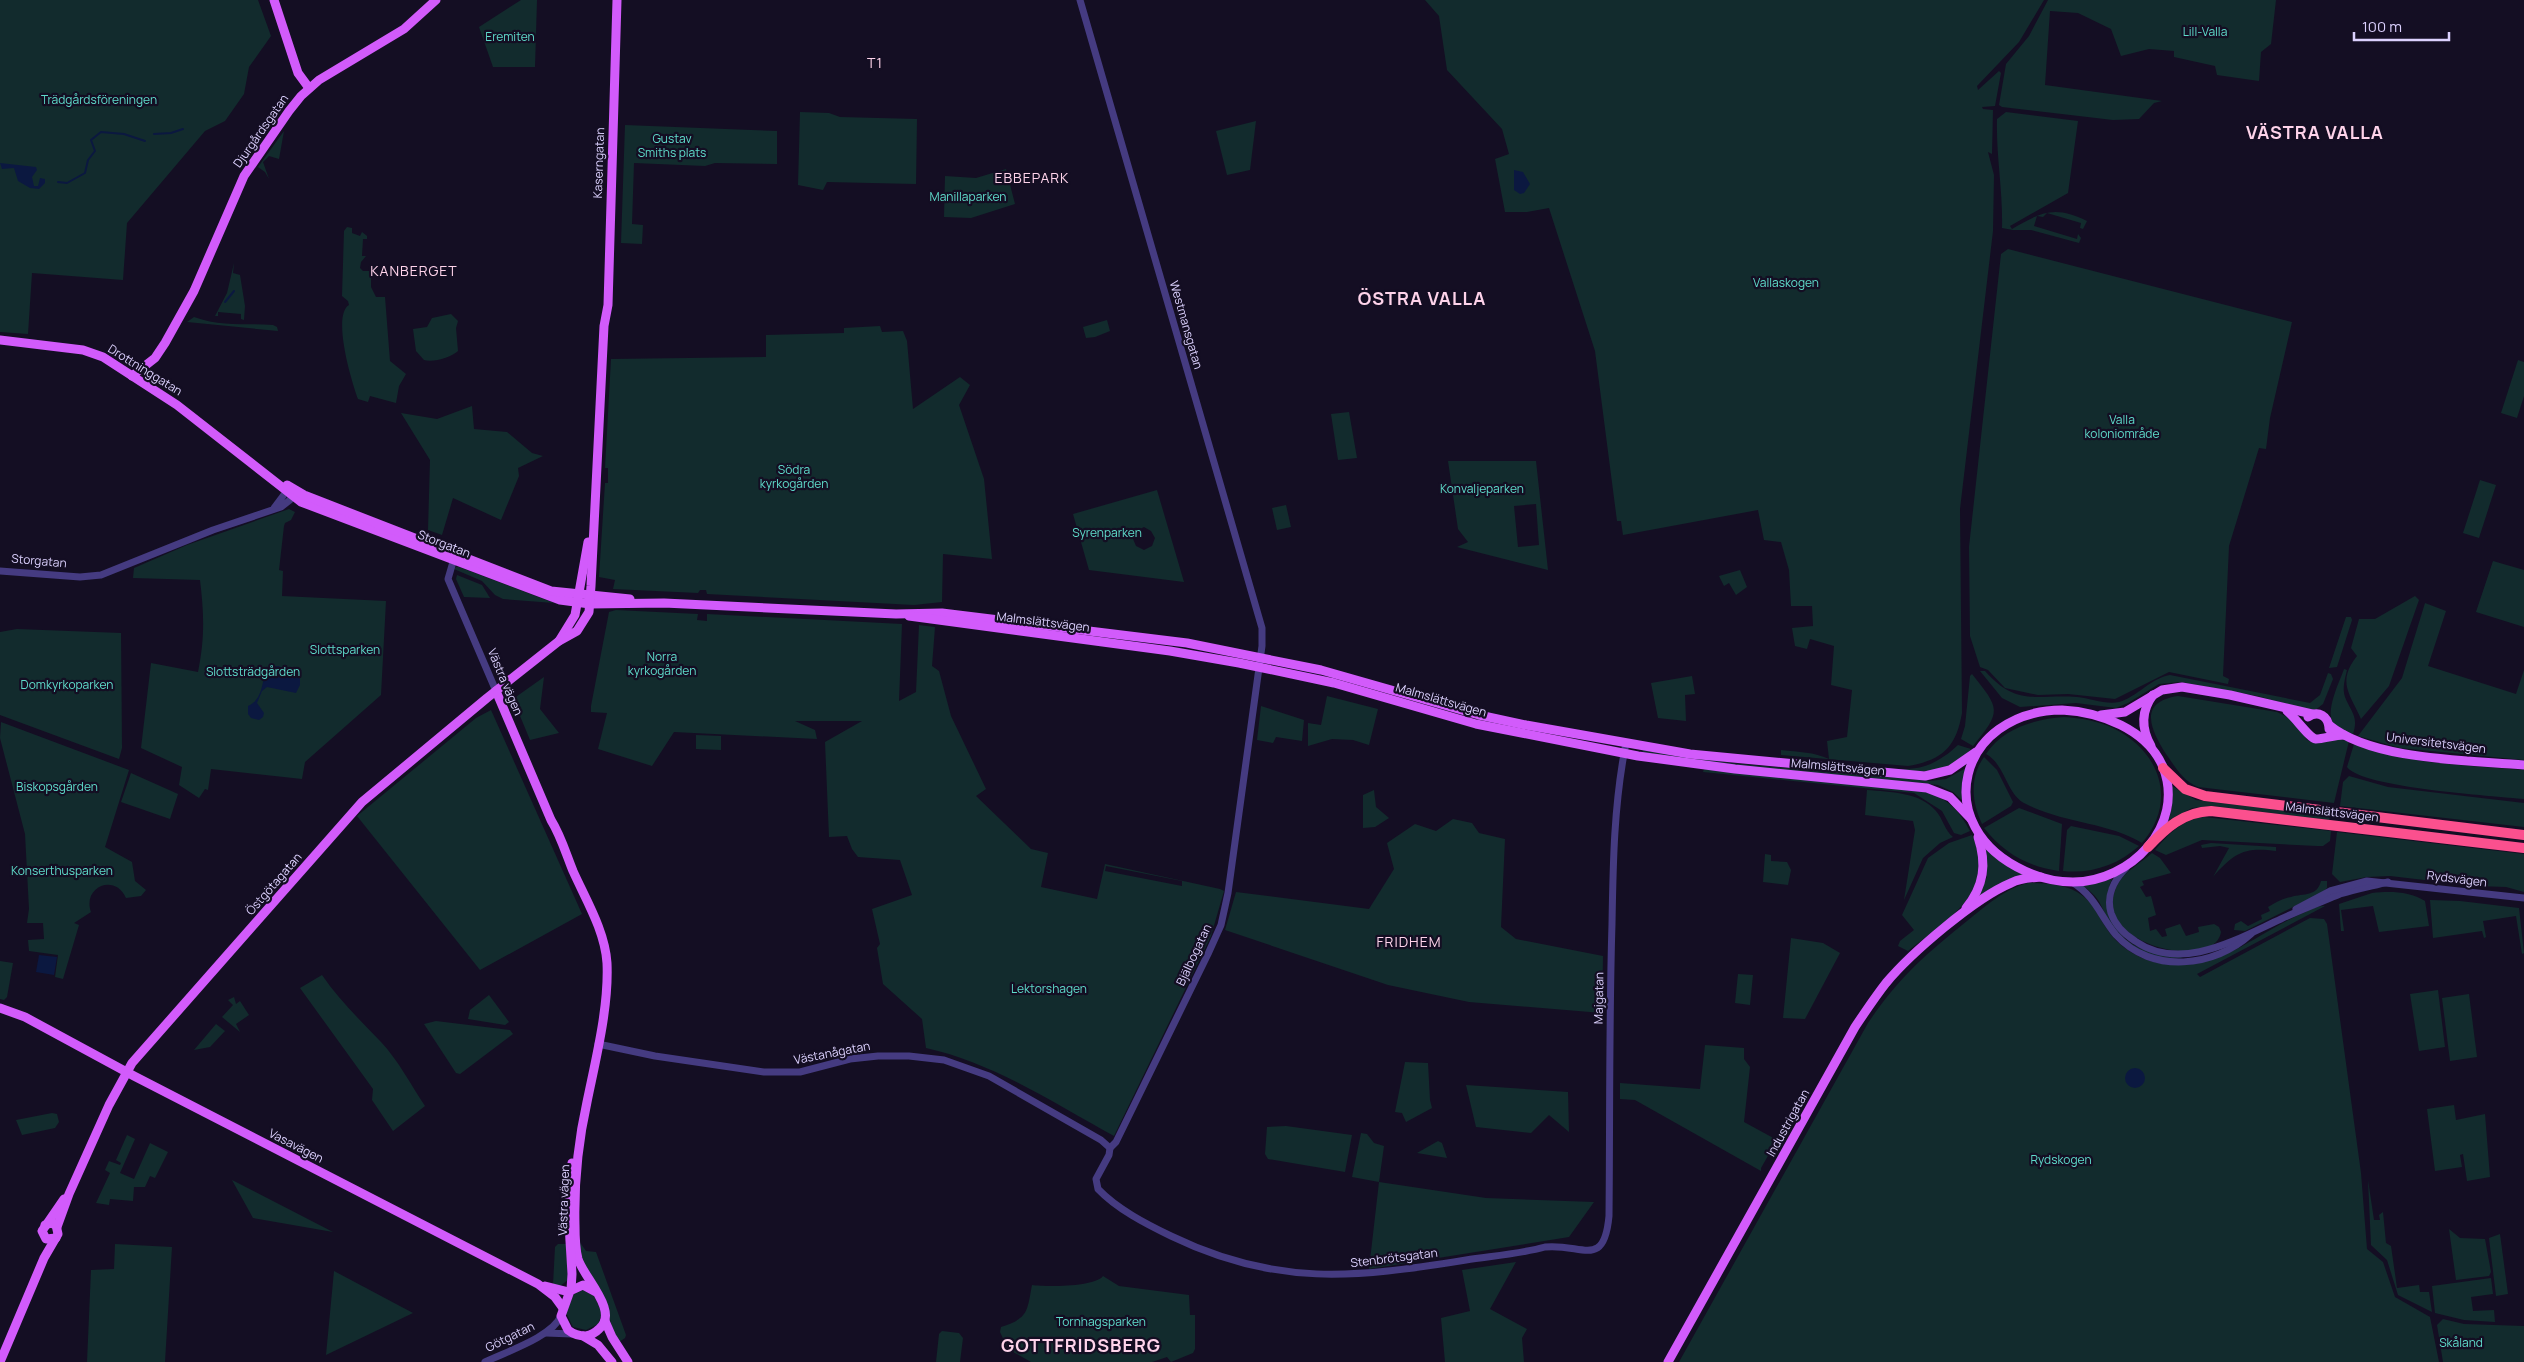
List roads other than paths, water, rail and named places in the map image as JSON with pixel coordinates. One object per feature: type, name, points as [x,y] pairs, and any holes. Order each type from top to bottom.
[{"type":"highway","name":"Malmslättsvägen","points":[[2163,768],[2185,789],[2205,796],[2524,834]]},
{"type":"highway","name":"Malmslättsvägen","points":[[2148,847],[2181,818],[2192,813],[2211,811],[2524,848]]},
{"type":"main road","points":[[274,0],[298,73],[309,88]]},
{"type":"main road","name":"Djurgårdsgatan","points":[[132,376],[155,358],[165,343],[191,297],[244,176],[288,111],[309,88],[404,28],[436,0]]},
{"type":"main road","name":"Kaserngatan","points":[[604,326],[602,305],[611,0]]},
{"type":"main road","name":"Kaserngatan","points":[[584,599],[600,434],[604,326],[608,305],[617,0]]},
{"type":"main road","name":"Drottninggatan","points":[[0,340],[90,352],[109,360],[177,405],[290,493]]},
{"type":"main road","name":"Kaserngatan","points":[[584,599],[595,434],[599,423]]},
{"type":"main road","name":"Storgatan","points":[[290,493],[301,502],[551,591],[584,599]]},
{"type":"main road","name":"Malmslättsvägen","points":[[584,599],[896,614],[1170,650],[1258,667],[1364,691],[1476,724],[1624,753],[1735,769],[1927,788],[1950,796],[1971,819]]},
{"type":"main road","name":"Östgötagatan","points":[[57,1227],[69,1194],[125,1072],[362,802],[496,691],[559,641],[572,634],[586,620],[584,599]]},
{"type":"main road","name":"Östgötagatan","points":[[559,641],[584,599]]},
{"type":"main road","name":"Malmslättsvägen","points":[[896,614],[919,612],[980,617],[1187,643],[1260,656],[1339,674],[1479,715],[1690,754],[1925,776],[1950,770],[1976,752]]},
{"type":"main road","points":[[2155,693],[2147,705],[2143,721],[2147,738],[2163,768],[2167,792],[2165,813],[2159,831],[2148,847],[2128,866],[2096,879],[2072,882],[2040,877],[2000,857],[1975,828],[1971,819],[1966,791],[1969,772],[1976,752],[1994,733],[2025,716],[2057,710],[2098,715],[2125,712],[2155,693],[2168,688],[2189,688],[2283,709],[2322,714],[2329,725],[2328,732],[2323,737],[2310,737],[2299,721],[2283,709]]},
{"type":"main road","name":"Västra vägen","points":[[496,691],[551,820],[560,835],[565,852],[599,930],[606,955],[606,982],[598,1044],[586,1104],[576,1181],[575,1229],[578,1259],[596,1292]]},
{"type":"main road","points":[[2304,729],[2306,720],[2312,714]]},
{"type":"main road","points":[[2098,715],[2133,733],[2156,754]]},
{"type":"main road","name":"Universitetsvägen","points":[[2329,725],[2346,735],[2381,749],[2401,753],[2524,765]]},
{"type":"main road","name":"Universitetsvägen","points":[[2323,737],[2346,735]]},
{"type":"main road","name":"Industrigatan","points":[[1958,918],[1972,900],[1983,877],[1983,858],[1975,828]]},
{"type":"main road","name":"Industrigatan","points":[[1668,1362],[1865,1012],[1885,984],[1907,960],[1958,918],[2004,886],[2023,879],[2040,877]]},
{"type":"main road","name":"Vasavägen","points":[[0,1008],[25,1017],[125,1072],[538,1284],[557,1299],[562,1312]]},
{"type":"main road","name":"Vasavägen","points":[[0,1014],[44,1029]]},
{"type":"main road","name":"Västra vägen","points":[[570,1291],[569,1181],[578,1132],[586,1104]]},
{"type":"main road","name":"Östgötagatan","points":[[45,1225],[69,1194]]},
{"type":"main road","points":[[0,1362],[44,1258],[58,1234],[57,1227],[51,1223],[45,1225],[42,1230],[44,1258]]},
{"type":"main road","points":[[44,1238],[50,1240],[56,1238]]},
{"type":"main road","name":"Vasavägen","points":[[538,1284],[570,1291]]},
{"type":"main road","points":[[612,1362],[598,1345],[566,1328],[562,1312],[570,1291],[583,1285],[596,1292],[604,1307],[606,1321],[612,1337],[628,1362]]},
{"type":"main road","points":[[580,1335],[594,1333],[606,1321]]},
{"type":"street","name":"Westmansgatan","points":[[1080,0],[1260,619],[1262,628],[1260,656]]},
{"type":"street","name":"Storgatan","points":[[0,571],[85,577],[101,575],[274,508],[290,493]]},
{"type":"street","name":"Västra vägen","points":[[454,557],[448,579],[496,691]]},
{"type":"street","name":"Bjälbogatan","points":[[1095,1183],[1109,1155],[1110,1148],[1116,1142],[1222,922],[1228,893],[1260,656]]},
{"type":"street","name":"Majgatan","points":[[1597,1250],[1604,1240],[1609,1216],[1609,1032],[1614,839],[1617,792],[1626,743]]},
{"type":"street","name":"Rydsvägen","points":[[2128,866],[2114,882],[2109,904],[2116,922],[2126,934],[2138,943],[2161,952],[2186,954],[2210,949],[2252,933],[2340,894],[2388,882],[2524,898]]},
{"type":"street","name":"Rydsvägen","points":[[2072,882],[2094,900],[2121,940],[2150,957],[2176,962],[2204,960],[2234,948],[2252,933]]},
{"type":"street","name":"Västanågatan","points":[[598,1044],[655,1056],[764,1072],[800,1072],[850,1059],[878,1056],[909,1056],[944,1060],[989,1076],[1101,1140],[1110,1148]]},
{"type":"street","name":"Stenbrötsgatan","points":[[1095,1183],[1100,1191],[1123,1208],[1168,1235],[1224,1258],[1284,1272],[1366,1274],[1545,1247],[1560,1246],[1588,1251],[1597,1250]]},
{"type":"street","name":"Götgatan","points":[[485,1362],[546,1333],[556,1324],[562,1312]]},
{"type":"street","name":"Götgatan","points":[[546,1333],[580,1335]]},
{"type":"water","points":[[0,163],[36,167],[37,170],[32,177],[34,186],[38,186],[40,178],[45,179],[45,183],[39,189],[30,188],[18,181],[14,168],[2,169]]},
{"type":"water","points":[[1514,170],[1523,172],[1530,184],[1524,193],[1520,194],[1514,190]]},
{"type":"water","points":[[278,666],[295,672],[300,677],[300,685],[296,693],[267,687],[262,691],[257,703],[264,713],[263,717],[259,720],[251,718],[248,714],[248,706],[260,694],[269,667]]},
{"type":"water","points":[[39,955],[57,957],[54,975],[36,972]]},
{"type":"water","points":[[2135,1068],[2142,1071],[2145,1078],[2142,1085],[2135,1088],[2128,1085],[2125,1078],[2128,1071]]},
{"type":"waterway","points":[[154,134],[171,133],[183,129]]},
{"type":"waterway","points":[[58,182],[67,183],[85,173],[88,160],[95,151],[91,140],[101,132],[124,134],[145,141]]},
{"type":"waterway","points":[[225,302],[234,291]]},
{"type":"district","name":"T1","points":[[875,63]]},
{"type":"district","name":"VÄSTRA VALLA","points":[[2315,133]]},
{"type":"district","name":"EBBEPARK","points":[[1032,178]]},
{"type":"district","name":"KANBERGET","points":[[414,271]]},
{"type":"district","name":"ÖSTRA VALLA","points":[[1422,299]]},
{"type":"district","name":"FRIDHEM","points":[[1409,942]]},
{"type":"district","name":"GOTTFRIDSBERG","points":[[1081,1346]]},
{"type":"park label","name":"Lill-Valla","points":[[2205,32]]},
{"type":"park label","name":"Eremiten","points":[[510,37]]},
{"type":"park label","name":"Trädgårdsföreningen","points":[[99,100]]},
{"type":"park label","name":"Gustav Smiths plats","points":[[672,146]]},
{"type":"park label","name":"Manillaparken","points":[[968,197]]},
{"type":"park label","name":"Vallaskogen","points":[[1786,283]]},
{"type":"park label","name":"Valla koloniområde","points":[[2122,427]]},
{"type":"park label","name":"Södra kyrkogården","points":[[794,477]]},
{"type":"park label","name":"Konvaljeparken","points":[[1482,489]]},
{"type":"park label","name":"Syrenparken","points":[[1107,533]]},
{"type":"park label","name":"Slottsparken","points":[[345,650]]},
{"type":"park label","name":"Norra kyrkogården","points":[[662,664]]},
{"type":"park label","name":"Slottsträdgården","points":[[253,672]]},
{"type":"park label","name":"Domkyrkoparken","points":[[67,685]]},
{"type":"park label","name":"Biskopsgården","points":[[57,787]]},
{"type":"park label","name":"Konserthusparken","points":[[62,871]]},
{"type":"park label","name":"Lektorshagen","points":[[1049,989]]},
{"type":"park label","name":"Rydskogen","points":[[2061,1160]]},
{"type":"park label","name":"Tornhagsparken","points":[[1101,1322]]},
{"type":"park label","name":"Skåland","points":[[2461,1343]]}]
